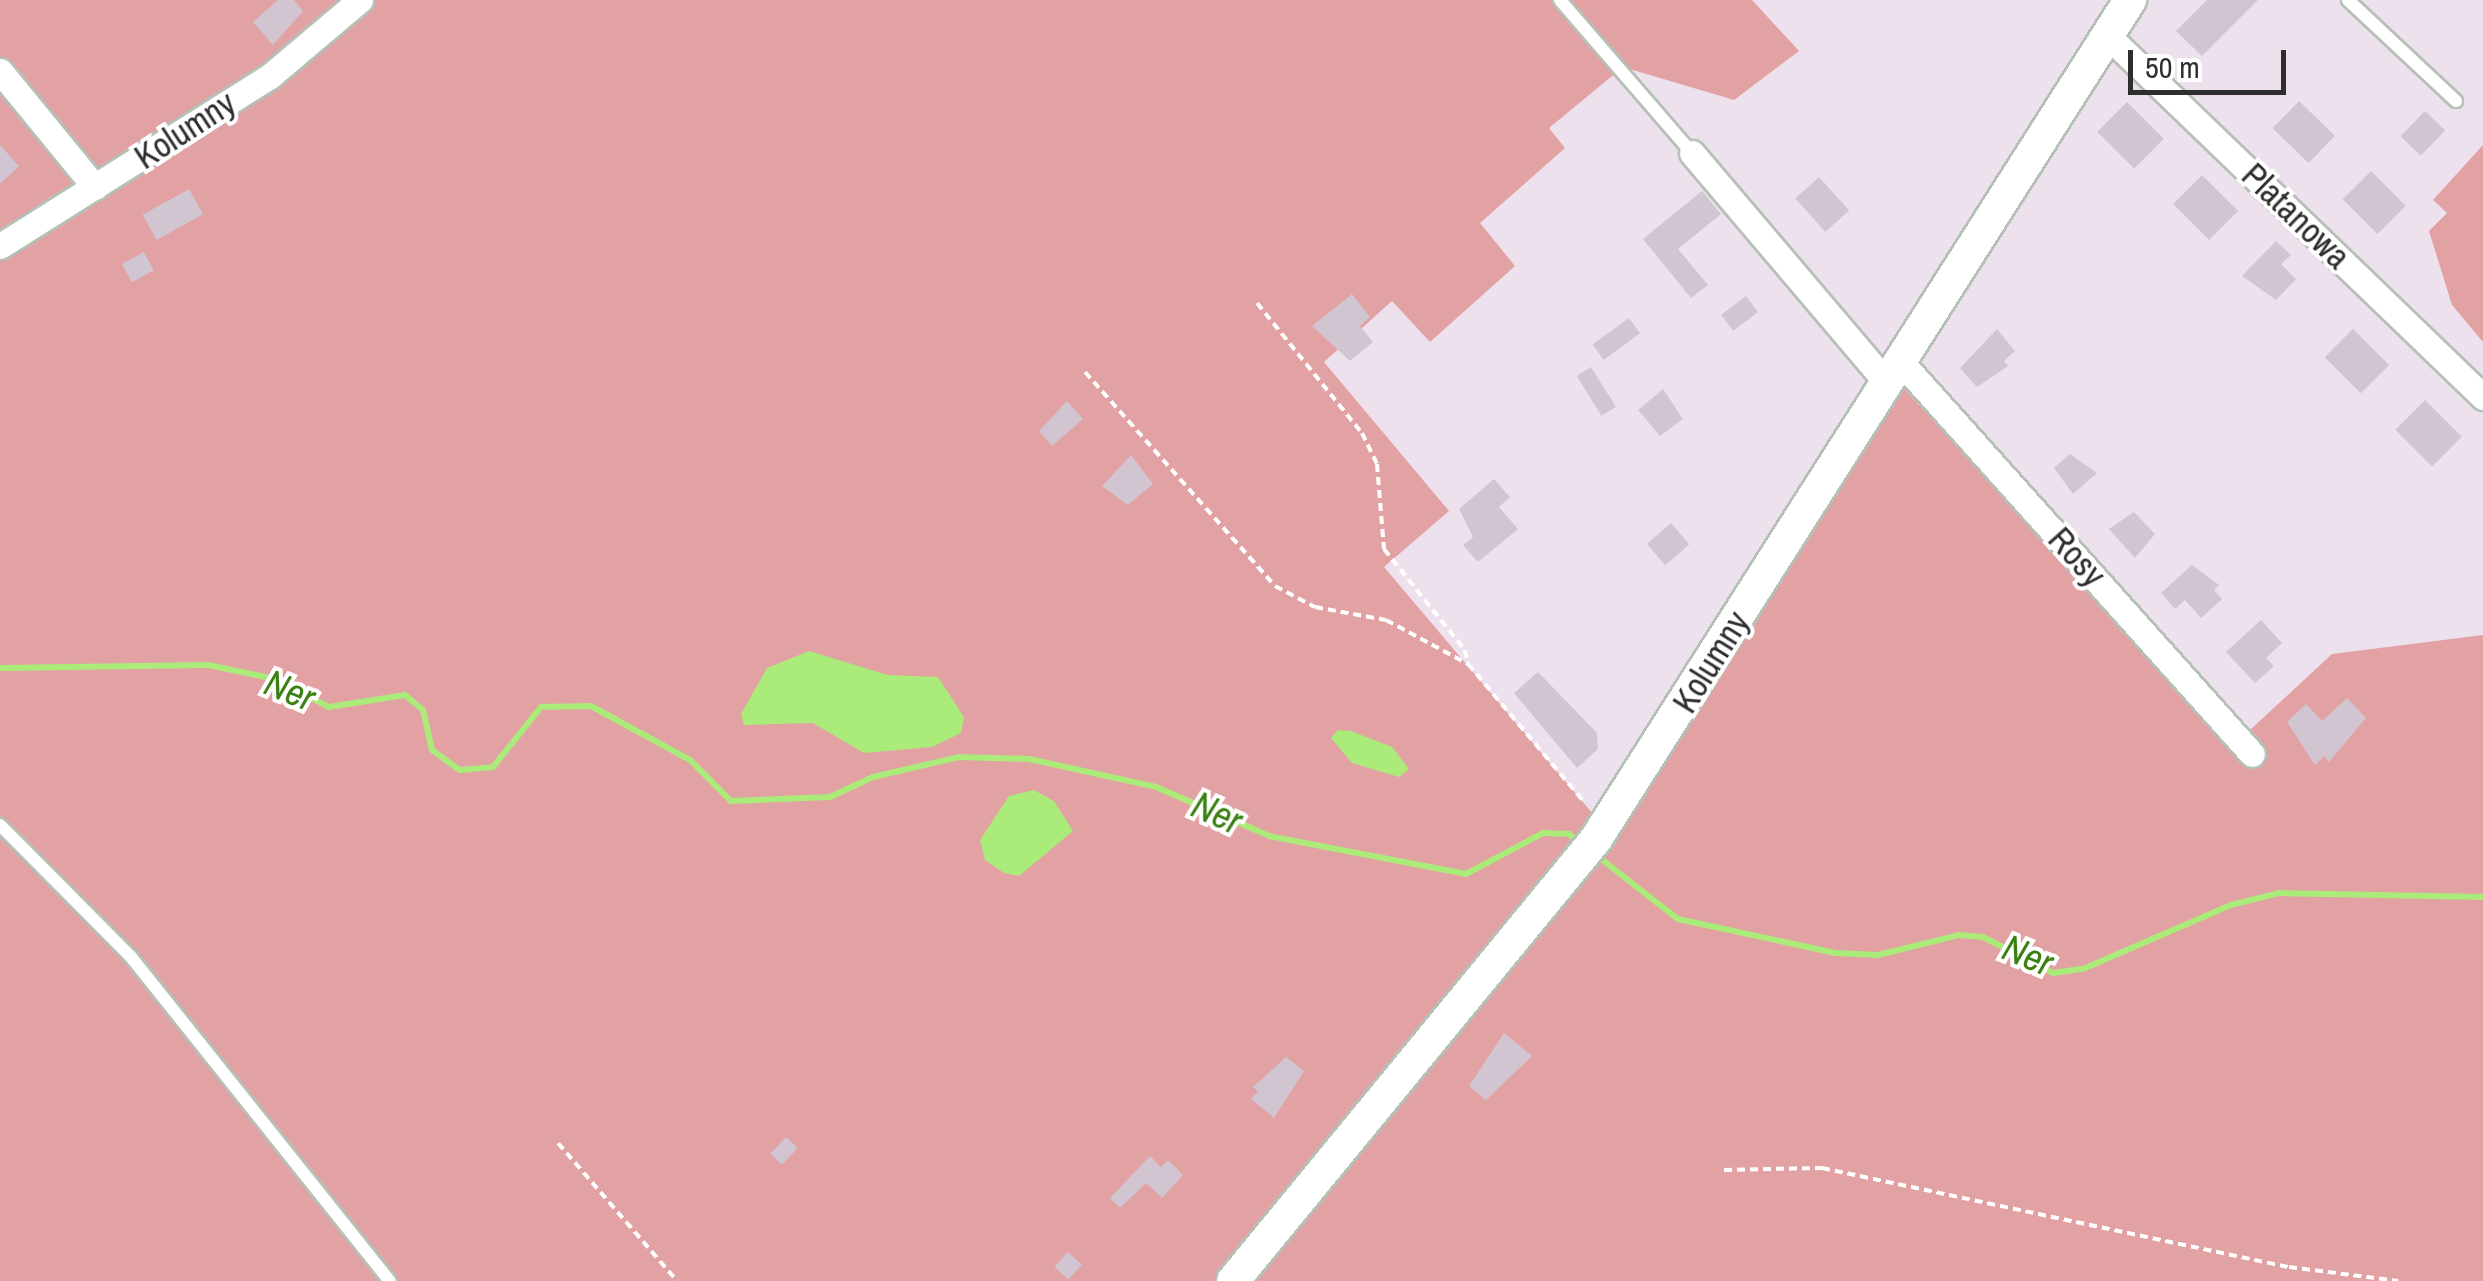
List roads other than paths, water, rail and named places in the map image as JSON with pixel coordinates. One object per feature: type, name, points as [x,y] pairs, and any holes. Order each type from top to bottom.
[{"type":"street","name":"Kolumny","points":[[0,246],[270,76],[360,0]]},
{"type":"street","name":"Kolumny","points":[[1234,1281],[1593,843],[2130,0]]},
{"type":"street","name":"Platanowa","points":[[2108,36],[2483,397]]},
{"type":"street","points":[[0,71],[95,187]]},
{"type":"street","name":"Rosy","points":[[1692,153],[2252,754]]},
{"type":"lane","points":[[1560,0],[1692,153]]},
{"type":"lane","points":[[2348,0],[2456,101]]},
{"type":"lane","points":[[0,825],[131,957],[390,1281]]},
{"type":"waterway","name":"Ner","points":[[0,668],[208,665],[275,679],[329,707],[405,695],[423,710],[432,750],[460,770],[493,767],[541,707],[591,706],[690,760],[731,801],[830,797],[873,777],[959,757],[1029,759],[1156,787],[1269,836],[1466,874],[1543,833],[1569,834],[1578,841]]},
{"type":"waterway","name":"Ner","points":[[1596,855],[1678,919],[1835,953],[1878,955],[1959,935],[1983,937],[2053,973],[2083,969],[2231,905],[2279,893],[2483,897]]}]
